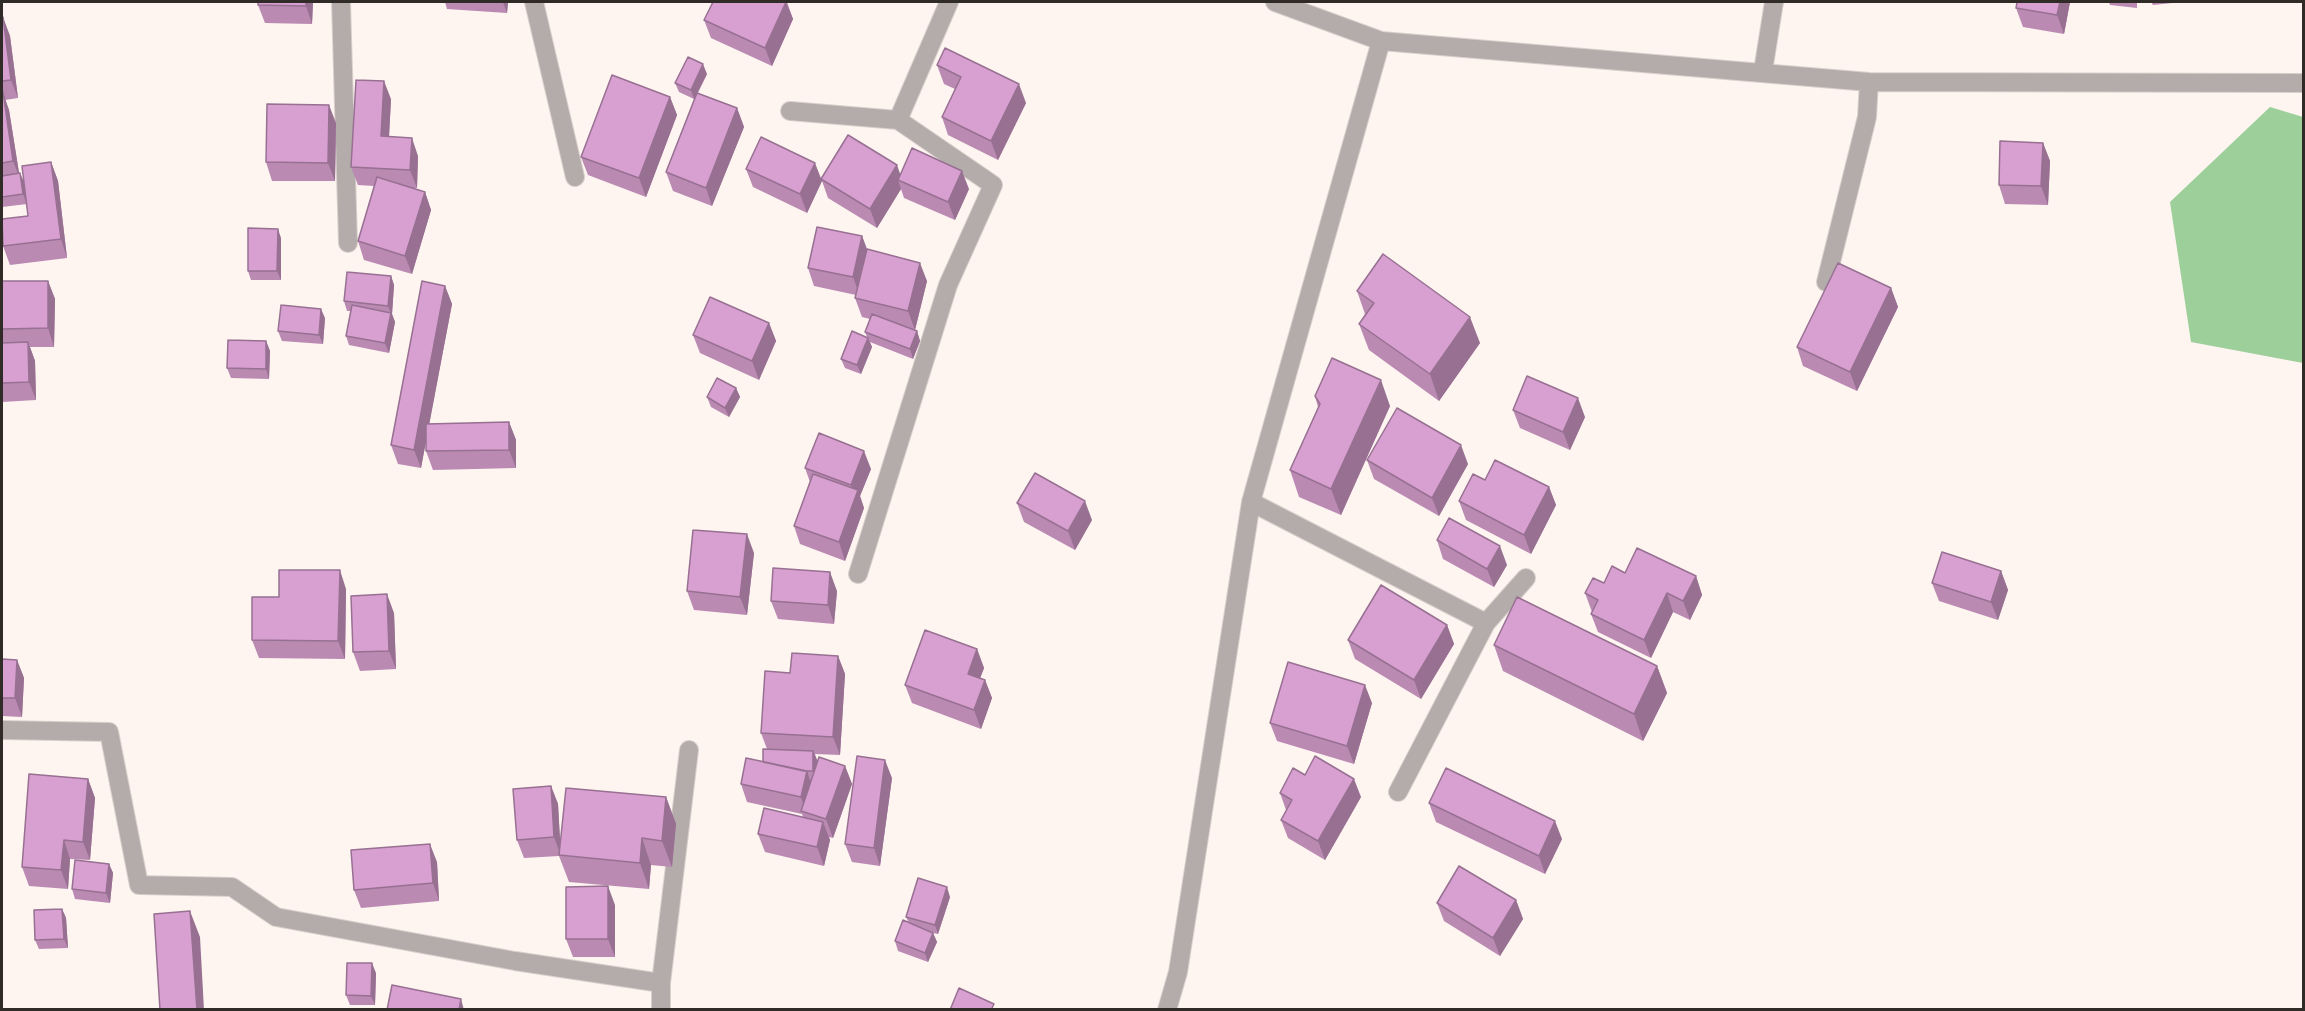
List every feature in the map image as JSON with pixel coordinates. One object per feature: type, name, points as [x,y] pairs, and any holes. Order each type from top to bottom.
[{"type":"street","points":[[341,2],[348,243]]},
{"type":"street","points":[[534,2],[575,177]]},
{"type":"street","points":[[898,120],[949,2]]},
{"type":"street","points":[[1275,2],[1381,41],[1763,71],[1869,82],[2304,83]]},
{"type":"street","points":[[1763,71],[1774,2]]},
{"type":"street","points":[[1167,1010],[1178,972],[1251,502],[1381,41]]},
{"type":"street","points":[[1826,282],[1868,117],[1869,82]]},
{"type":"street","points":[[790,111],[898,120],[993,185],[948,285],[858,574]]},
{"type":"street","points":[[1251,502],[1486,623]]},
{"type":"street","points":[[1398,792],[1486,623],[1526,578]]},
{"type":"street","points":[[2,730],[109,732],[139,885],[232,887],[276,917],[515,961],[661,983]]},
{"type":"street","points":[[661,1010],[661,983],[689,750]]},
{"type":"green space","points":[[2270,107],[2303,117],[2303,363],[2191,342],[2170,202]]},
{"type":"building","points":[[258,2],[306,2],[306,6],[258,5]]},
{"type":"building","points":[[713,2],[786,2],[765,48],[704,20]]},
{"type":"building","points":[[2017,2],[2060,2],[2057,15],[2016,8]]},
{"type":"building","points":[[2,17],[11,80],[2,81]]},
{"type":"building","points":[[945,48],[1019,84],[991,141],[942,117],[961,77],[937,65]]},
{"type":"building","points":[[688,57],[703,64],[691,90],[675,83]]},
{"type":"building","points":[[612,75],[670,97],[639,178],[581,157]]},
{"type":"building","points":[[356,80],[384,81],[381,136],[412,138],[410,170],[351,167]]},
{"type":"building","points":[[2,92],[13,161],[2,163]]},
{"type":"building","points":[[697,93],[737,108],[706,188],[666,172]]},
{"type":"building","points":[[267,104],[329,105],[328,163],[266,162]]},
{"type":"building","points":[[848,135],[897,165],[870,209],[821,179]]},
{"type":"building","points":[[761,137],[815,163],[800,194],[746,169]]},
{"type":"building","points":[[2000,141],[2043,143],[2041,186],[1999,185]]},
{"type":"building","points":[[912,148],[962,171],[948,202],[898,180]]},
{"type":"building","points":[[51,162],[61,239],[3,246],[2,219],[28,216],[22,166]]},
{"type":"building","points":[[20,173],[23,194],[2,197],[2,176]]},
{"type":"building","points":[[377,177],[425,192],[405,256],[358,241]]},
{"type":"building","points":[[817,227],[862,236],[853,277],[808,268]]},
{"type":"building","points":[[248,228],[278,229],[277,271],[248,271]]},
{"type":"building","points":[[867,249],[920,263],[908,311],[855,298]]},
{"type":"building","points":[[1383,254],[1470,317],[1430,374],[1359,324],[1374,303],[1357,291]]},
{"type":"building","points":[[1838,263],[1891,288],[1850,372],[1797,347]]},
{"type":"building","points":[[347,272],[391,276],[388,306],[344,301]]},
{"type":"building","points":[[2,281],[48,281],[48,328],[2,329]]},
{"type":"building","points":[[422,281],[445,286],[414,450],[391,445]]},
{"type":"building","points":[[710,297],[769,323],[752,361],[693,335]]},
{"type":"building","points":[[281,305],[321,309],[319,335],[278,331]]},
{"type":"building","points":[[352,305],[391,313],[385,343],[346,336]]},
{"type":"building","points":[[872,314],[917,331],[910,349],[865,332]]},
{"type":"building","points":[[852,331],[868,338],[857,365],[841,359]]},
{"type":"building","points":[[228,340],[266,341],[266,369],[227,368]]},
{"type":"building","points":[[28,342],[29,382],[2,383],[2,343]]},
{"type":"building","points":[[1332,358],[1381,380],[1331,489],[1290,470],[1320,404],[1315,396]]},
{"type":"building","points":[[1527,376],[1578,398],[1563,432],[1513,410]]},
{"type":"building","points":[[717,378],[736,388],[725,408],[707,397]]},
{"type":"building","points":[[1397,408],[1461,445],[1432,498],[1367,460]]},
{"type":"building","points":[[509,422],[509,450],[426,451],[426,424]]},
{"type":"building","points":[[819,433],[864,451],[851,485],[805,468]]},
{"type":"building","points":[[1495,460],[1549,487],[1524,535],[1459,501],[1473,474],[1485,480]]},
{"type":"building","points":[[1035,473],[1085,501],[1068,531],[1017,503]]},
{"type":"building","points":[[813,474],[858,490],[839,542],[794,526]]},
{"type":"building","points":[[1449,518],[1500,546],[1487,569],[1437,540]]},
{"type":"building","points":[[693,530],[747,534],[740,597],[687,591]]},
{"type":"building","points":[[1637,548],[1696,576],[1683,601],[1667,593],[1644,640],[1591,614],[1598,600],[1585,593],[1593,578],[1604,583],[1612,566],[1625,573]]},
{"type":"building","points":[[1942,552],[2001,571],[1991,602],[1932,583]]},
{"type":"building","points":[[773,568],[830,572],[828,605],[771,601]]},
{"type":"building","points":[[279,570],[340,570],[338,641],[252,640],[252,597],[279,597]]},
{"type":"building","points":[[1381,585],[1447,625],[1414,680],[1348,640]]},
{"type":"building","points":[[387,594],[389,651],[353,652],[351,596]]},
{"type":"building","points":[[1517,597],[1657,666],[1634,714],[1494,645]]},
{"type":"building","points":[[925,630],[977,649],[968,674],[985,680],[974,710],[905,685]]},
{"type":"building","points":[[792,653],[838,656],[833,737],[761,733],[765,671],[790,673]]},
{"type":"building","points":[[2,659],[17,660],[15,698],[2,698]]},
{"type":"building","points":[[1288,662],[1365,685],[1347,746],[1270,723]]},
{"type":"building","points":[[763,749],[813,751],[813,771],[763,762]]},
{"type":"building","points":[[857,756],[885,760],[874,848],[845,844]]},
{"type":"building","points":[[1315,756],[1354,779],[1318,841],[1281,820],[1292,800],[1280,793],[1293,768],[1305,775]]},
{"type":"building","points":[[819,757],[845,766],[826,819],[801,811]]},
{"type":"building","points":[[746,758],[807,771],[801,797],[741,784]]},
{"type":"building","points":[[1446,768],[1555,821],[1539,856],[1429,803]]},
{"type":"building","points":[[29,774],[88,779],[83,842],[64,840],[61,870],[22,867]]},
{"type":"building","points":[[551,786],[554,837],[517,840],[513,789]]},
{"type":"building","points":[[566,788],[666,797],[662,841],[642,838],[640,863],[559,855]]},
{"type":"building","points":[[764,808],[823,822],[817,847],[758,834]]},
{"type":"building","points":[[430,844],[433,883],[354,890],[351,850]]},
{"type":"building","points":[[75,860],[109,864],[106,893],[72,889]]},
{"type":"building","points":[[1459,866],[1516,900],[1493,938],[1437,903]]},
{"type":"building","points":[[918,878],[947,887],[935,925],[906,917]]},
{"type":"building","points":[[608,886],[608,939],[566,939],[566,887]]},
{"type":"building","points":[[62,909],[64,939],[35,940],[34,910]]},
{"type":"building","points":[[190,911],[197,1010],[160,1010],[154,914]]},
{"type":"building","points":[[903,920],[933,933],[925,953],[895,941]]},
{"type":"building","points":[[347,963],[372,963],[371,996],[346,995]]},
{"type":"building","points":[[392,985],[461,999],[459,1010],[387,1010]]},
{"type":"building","points":[[959,988],[994,1004],[991,1010],[950,1010]]}]
